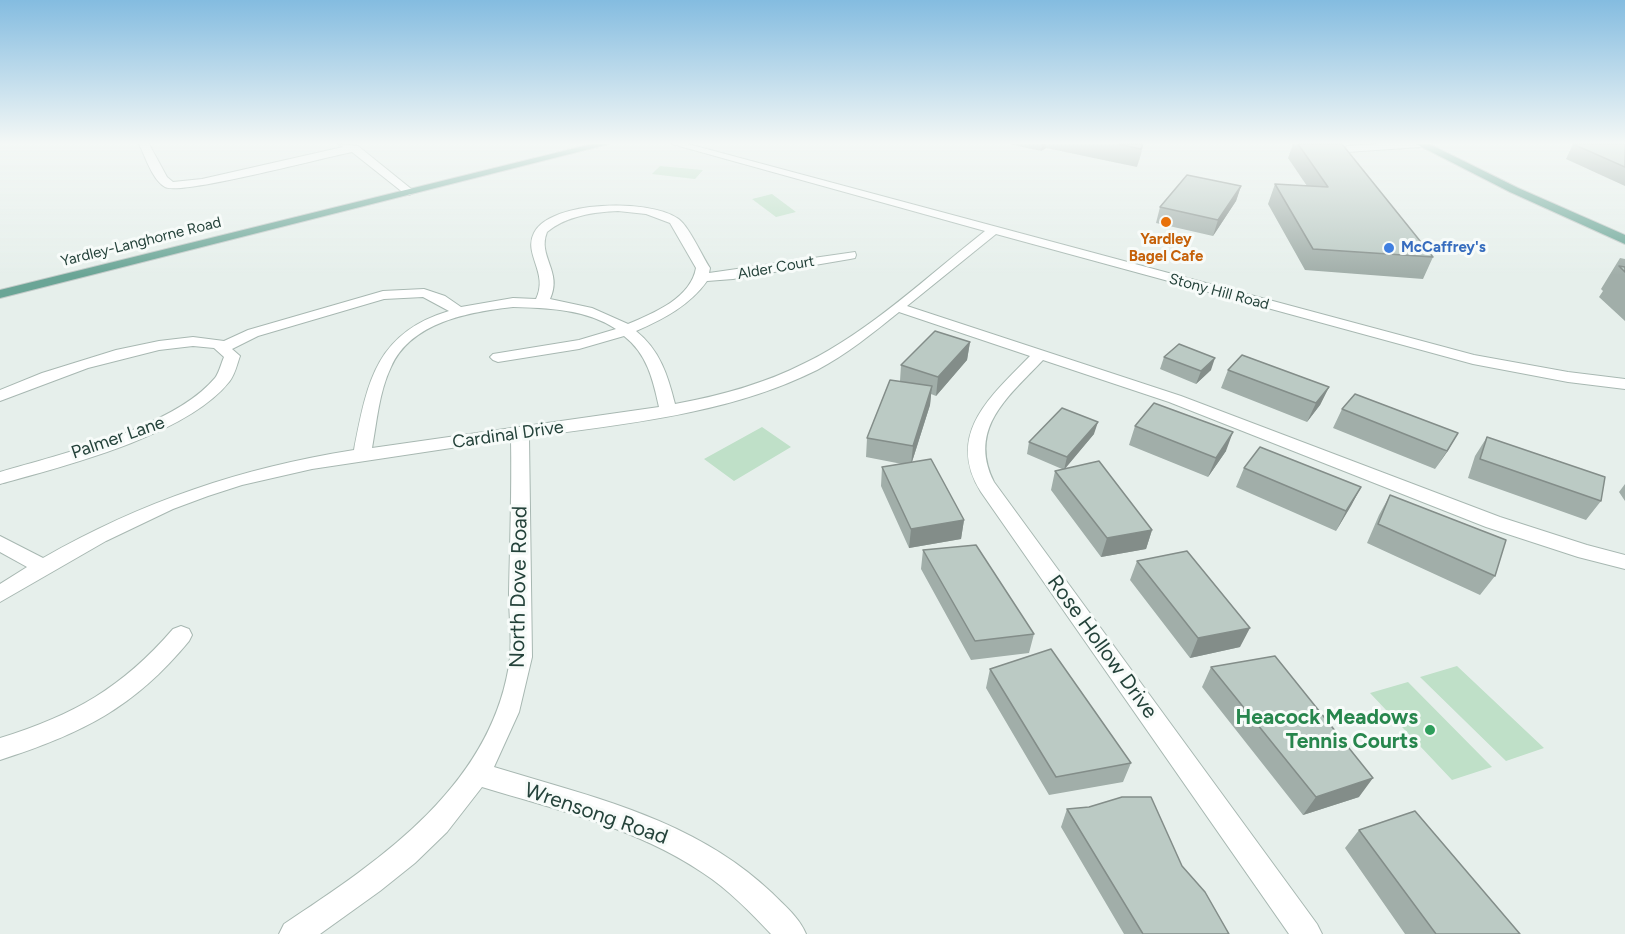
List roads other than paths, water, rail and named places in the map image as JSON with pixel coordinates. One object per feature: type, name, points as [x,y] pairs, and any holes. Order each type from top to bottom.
[{"type":"main road","name":"Yardley-Langhorne Road","points":[[0,294],[427,188]]},
{"type":"main road","points":[[1509,188],[1625,240]]},
{"type":"street","points":[[403,188],[409,192]]},
{"type":"street","name":"Stony Hill Road","points":[[838,188],[1473,359],[1568,377],[1625,384]]},
{"type":"street","points":[[498,357],[591,342],[624,329],[684,301],[699,285],[703,277],[703,268],[675,220],[646,211],[604,208],[565,217],[553,222],[541,232],[538,241],[550,283],[542,302]]},
{"type":"street","name":"Cardinal Drive","points":[[0,594],[43,567],[140,514],[213,488],[274,471],[668,411],[731,396],[799,372],[853,341],[994,230]]},
{"type":"street","name":"Alder Court","points":[[703,277],[733,275],[850,255]]},
{"type":"street","points":[[0,396],[62,372],[162,343],[195,340],[224,347],[254,333],[383,295],[417,292],[437,296],[453,307]]},
{"type":"street","points":[[362,457],[376,388],[390,355],[410,337],[453,307],[542,302],[586,310],[624,329],[641,342],[649,354],[663,387],[668,411]]},
{"type":"street","points":[[897,307],[1176,399],[1493,522],[1554,543],[1625,562]]},
{"type":"street","name":"Palmer Lane","points":[[0,478],[142,432],[172,419],[204,397],[226,376],[232,356],[224,347]]},
{"type":"street","name":"Rose Hollow Drive","points":[[1040,354],[991,410],[979,430],[976,446],[977,462],[988,488],[1307,934]]},
{"type":"street","name":"North Dove Road","points":[[294,934],[354,895],[406,855],[446,817],[477,774],[498,737],[513,697],[521,663],[520,433]]},
{"type":"street","points":[[0,543],[43,567]]},
{"type":"street","points":[[0,749],[43,735],[107,703],[136,682],[181,635]]},
{"type":"street","name":"Wrensong Road","points":[[477,774],[628,821],[681,844],[714,863],[769,910],[791,934]]},
{"type":"place","name":"Yardley Bagel Cafe","points":[[1166,222]]},
{"type":"place","name":"McCaffrey's","points":[[1389,248]]},
{"type":"place","name":"Heacock Meadows Tennis Courts","points":[[1430,730]]}]
